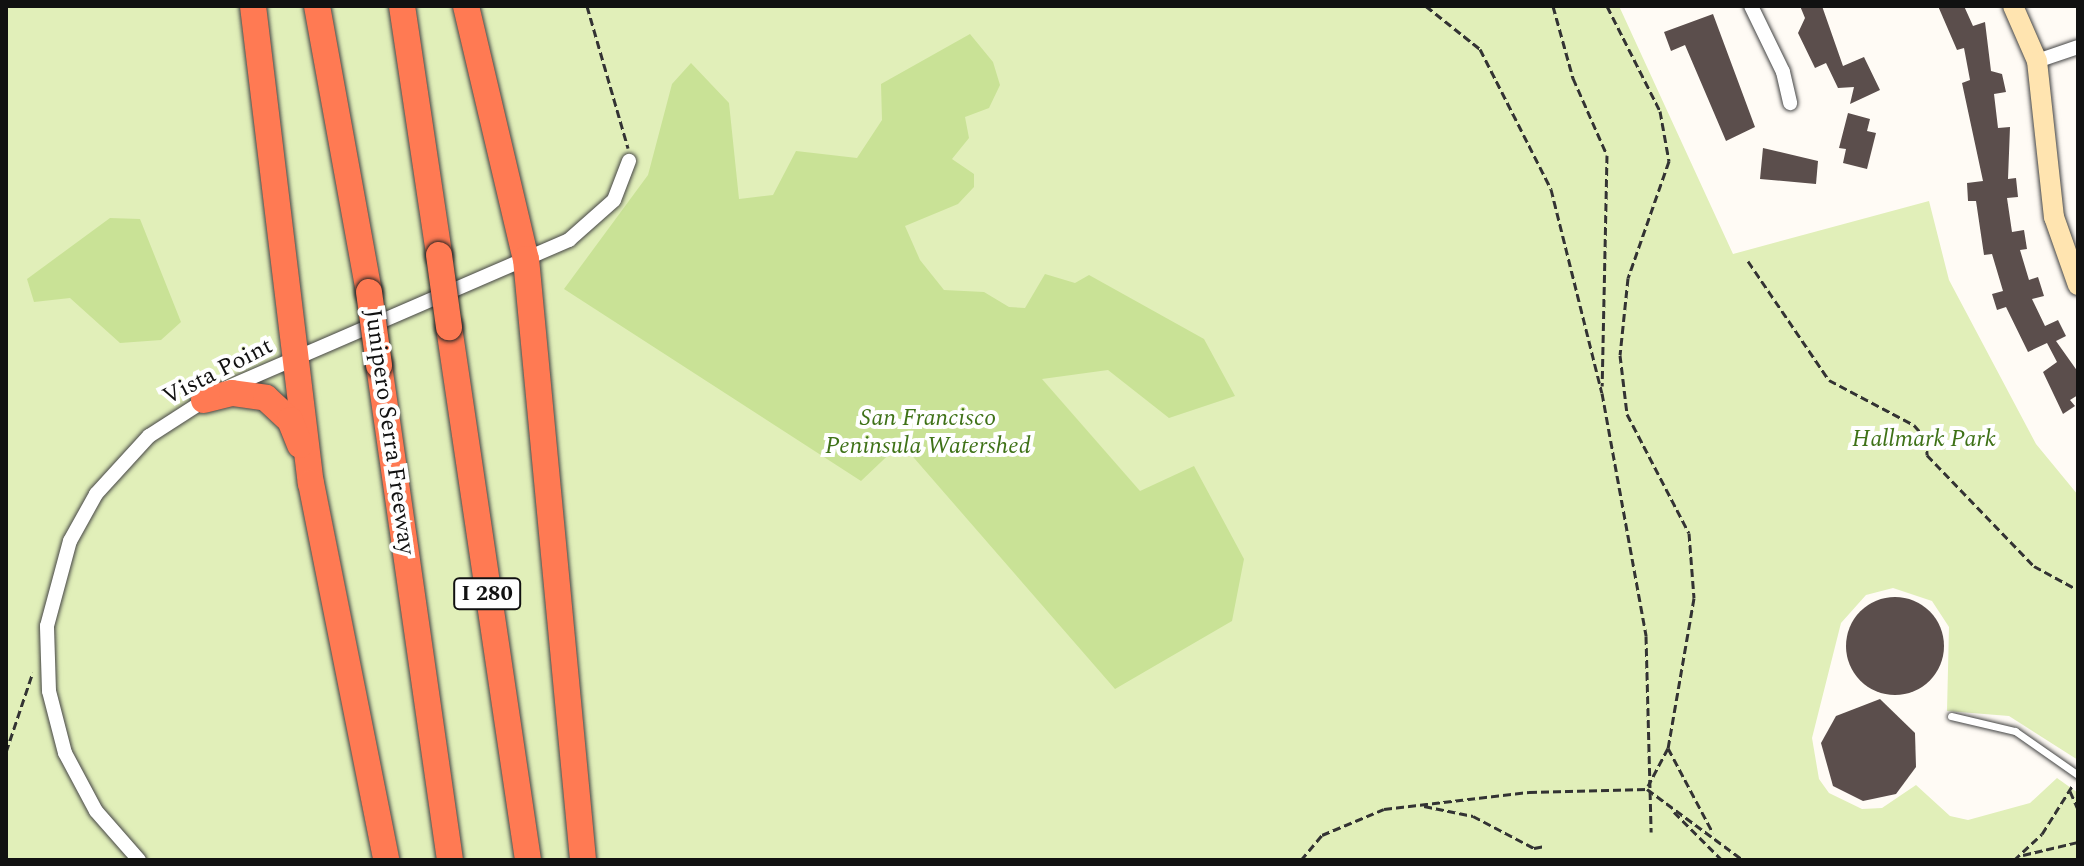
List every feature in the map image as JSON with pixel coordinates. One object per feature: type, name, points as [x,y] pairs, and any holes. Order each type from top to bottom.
[{"type":"highway","points":[[253,6],[311,483],[386,860]]},
{"type":"highway","name":"Junipero Serra Freeway","points":[[317,6],[369,292],[450,860]]},
{"type":"highway","name":"I 280","points":[[402,6],[528,860]]},
{"type":"highway","points":[[466,6],[526,259],[583,860]]},
{"type":"highway","points":[[204,400],[249,393],[281,408],[311,483]]},
{"type":"street","points":[[1751,6],[1783,72],[1790,103]]},
{"type":"street","points":[[2013,6],[2037,61],[2054,217],[2078,285]]},
{"type":"street","points":[[2037,61],[2078,47]]},
{"type":"street","name":"Vista Point","points":[[139,860],[96,811],[65,753],[49,691],[47,626],[70,541],[96,494],[149,436],[204,400],[526,259],[601,216],[629,161]]},
{"type":"lane","points":[[1951,716],[2015,731],[2078,776]]},
{"type":"path","points":[[587,6],[629,161]]},
{"type":"path","points":[[1426,6],[1480,49],[1551,189],[1602,393],[1646,636],[1647,789],[1651,832]]},
{"type":"path","points":[[1553,6],[1573,78],[1607,155],[1602,393]]},
{"type":"path","points":[[1607,6],[1660,111],[1669,161],[1628,278],[1620,355],[1627,414],[1689,533],[1694,598],[1668,748],[1647,789]]},
{"type":"path","points":[[1748,261],[1829,380],[1914,425],[1926,439],[1927,455],[2034,566],[2078,590]]},
{"type":"path","points":[[6,752],[38,656]]},
{"type":"path","points":[[1668,748],[1713,833]]},
{"type":"path","points":[[2014,860],[2078,776]]},
{"type":"path","points":[[1301,860],[1322,835],[1345,820],[1420,805],[1529,792],[1647,789],[1722,860]]},
{"type":"path","points":[[2069,790],[2078,809]]},
{"type":"path","points":[[1420,805],[1473,816],[1534,848],[1545,846]]},
{"type":"path","points":[[1669,808],[1713,833],[1743,860]]},
{"type":"path","points":[[2020,856],[2078,842]]},
{"type":"green space","name":"San Francisco Peninsula Watershed","points":[[6,6],[1619,6],[1733,254],[1929,201],[1949,280],[2036,444],[2078,495],[2078,760],[2009,716],[1947,711],[1949,627],[1932,601],[1893,588],[1866,595],[1841,623],[1812,738],[1819,779],[1829,793],[1862,809],[1882,808],[1916,785],[1950,816],[1968,820],[2030,803],[2057,778],[2078,793],[2078,860],[6,860]]},
{"type":"green space","points":[[970,34],[993,62],[1000,85],[989,108],[965,117],[969,138],[952,159],[974,174],[974,187],[958,204],[905,226],[920,260],[944,290],[984,292],[1009,307],[1025,308],[1045,274],[1075,283],[1089,275],[1204,339],[1235,396],[1169,418],[1108,370],[1042,379],[1140,491],[1194,466],[1244,559],[1232,621],[1115,689],[901,443],[861,481],[564,289],[648,175],[672,84],[691,63],[729,103],[739,199],[773,195],[796,151],[857,158],[882,120],[881,84]]},
{"type":"green space","points":[[110,218],[140,219],[181,322],[161,340],[120,343],[70,298],[34,302],[27,279]]},
{"type":"building","points":[[1800,6],[1822,6],[1843,66],[1864,57],[1880,90],[1850,104],[1854,87],[1838,88],[1826,63],[1815,68],[1798,33],[1805,18]]},
{"type":"building","points":[[1938,6],[1964,6],[1973,26],[1985,22],[1991,71],[2002,74],[2006,92],[1994,94],[1998,128],[2010,127],[2008,179],[2016,178],[2018,197],[2007,198],[2012,232],[2024,230],[2027,249],[2020,250],[2029,280],[2038,277],[2044,296],[2032,299],[2045,326],[2058,320],[2066,336],[2056,341],[2078,372],[2078,395],[2070,400],[2075,406],[2063,414],[2043,372],[2057,362],[2047,343],[2028,352],[2006,307],[1997,310],[1992,294],[2003,291],[1992,254],[1984,255],[1976,201],[1968,201],[1967,183],[1983,181],[1962,83],[1970,80],[1964,48],[1957,50]]},
{"type":"building","points":[[1713,14],[1755,127],[1726,141],[1685,45],[1671,51],[1664,32]]},
{"type":"building","points":[[1848,113],[1870,119],[1867,131],[1876,133],[1867,169],[1843,163],[1846,149],[1839,148]]},
{"type":"building","points":[[1763,148],[1818,161],[1816,184],[1760,179]]},
{"type":"building","points":[[1895,597],[1914,601],[1930,611],[1940,627],[1944,646],[1940,665],[1930,681],[1914,691],[1895,695],[1876,691],[1860,681],[1850,665],[1846,646],[1850,627],[1860,611],[1876,601]]},
{"type":"building","points":[[1880,699],[1915,733],[1916,767],[1896,794],[1863,801],[1833,786],[1821,743],[1836,716]]},
{"type":"park label","name":"Hallmark Park","points":[[1924,440]]}]
